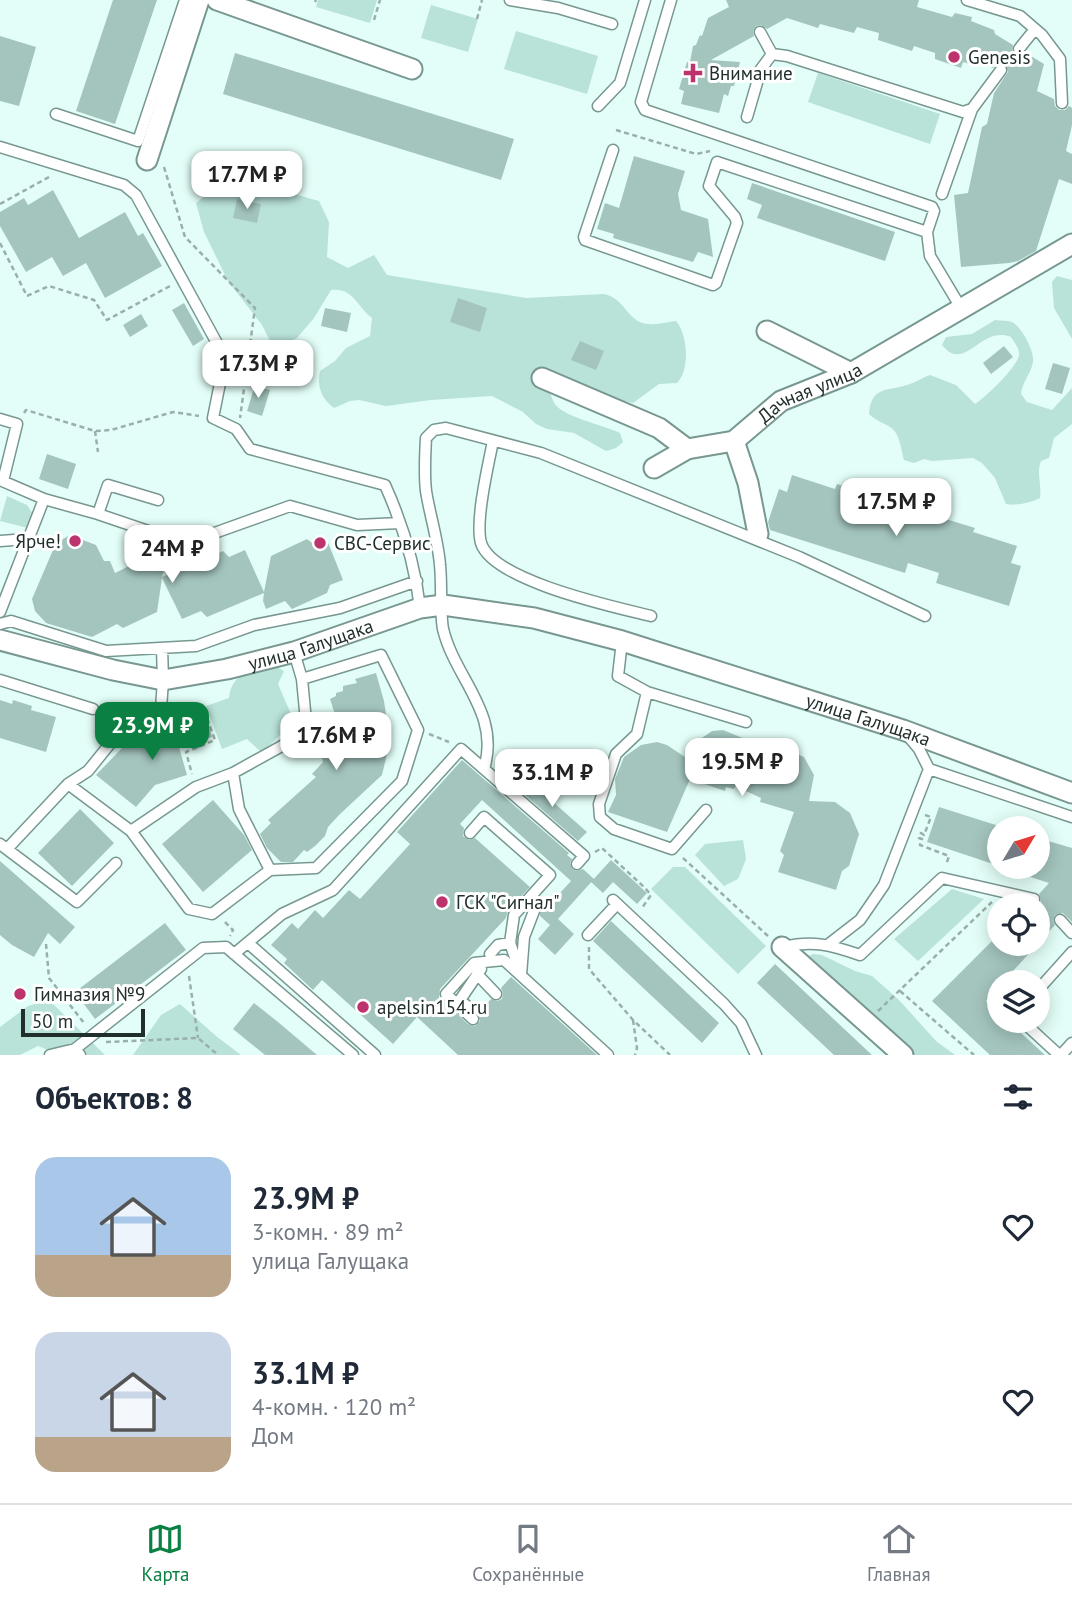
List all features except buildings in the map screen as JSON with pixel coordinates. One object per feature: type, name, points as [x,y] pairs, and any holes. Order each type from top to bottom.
[{"type":"street","points":[[155,163],[199,0]]},
{"type":"street","points":[[218,0],[412,69]]},
{"type":"street","name":"Дачная улица","points":[[734,441],[781,401],[851,373],[1072,244]]},
{"type":"street","points":[[767,331],[851,373]]},
{"type":"street","points":[[542,377],[659,428],[687,449]]},
{"type":"street","points":[[654,468],[687,449],[734,441],[748,483],[758,534]]},
{"type":"street","name":"улица Галущака","points":[[0,640],[113,670],[163,680],[294,652],[420,608],[443,605],[534,618],[622,641],[903,730],[1072,793]]},
{"type":"street","points":[[782,947],[903,1055]]},
{"type":"lane","points":[[56,114],[138,141],[185,0]]},
{"type":"lane","points":[[510,0],[558,8],[611,24]]},
{"type":"lane","points":[[597,106],[620,83],[645,0]]},
{"type":"lane","points":[[671,0],[640,102],[645,110],[932,207],[934,211],[927,232],[930,256],[961,308]]},
{"type":"lane","points":[[967,0],[1020,16],[1042,35],[1060,59],[1062,103]]},
{"type":"lane","points":[[1019,49],[1035,29]]},
{"type":"lane","points":[[760,32],[772,54]]},
{"type":"lane","points":[[772,54],[787,55],[963,112],[972,109]]},
{"type":"lane","points":[[747,117],[761,69],[772,54]]},
{"type":"lane","points":[[942,194],[972,109],[1001,70]]},
{"type":"lane","points":[[0,147],[124,185],[136,195],[218,345],[223,368],[213,418],[236,429],[250,449],[384,485],[416,571],[420,608]]},
{"type":"lane","points":[[613,150],[585,240],[713,285],[716,284],[737,223],[709,186],[717,162],[927,232]]},
{"type":"lane","points":[[0,419],[17,424],[1,480],[44,499],[151,532],[195,540],[290,506],[357,525],[400,523]]},
{"type":"lane","points":[[484,769],[489,753],[482,709],[443,628],[440,563],[426,491],[426,438],[434,430],[446,428],[541,453],[799,557],[925,616]]},
{"type":"lane","points":[[493,441],[480,527],[482,545],[502,566],[558,592],[651,616]]},
{"type":"lane","points":[[98,514],[108,485],[158,500]]},
{"type":"lane","points":[[0,612],[44,499]]},
{"type":"lane","points":[[0,541],[14,540]]},
{"type":"lane","points":[[0,624],[11,621],[106,652],[196,646],[254,625],[340,608],[417,581]]},
{"type":"lane","points":[[622,641],[618,676],[647,692],[746,722]]},
{"type":"lane","points":[[116,863],[77,902],[3,846],[68,784],[88,771],[138,709],[161,709],[162,648]]},
{"type":"lane","points":[[131,831],[196,787],[233,773],[307,732],[302,679],[294,652]]},
{"type":"lane","points":[[68,784],[131,831],[189,909],[212,914],[270,870],[316,868],[402,781],[418,730],[381,655],[302,679]]},
{"type":"lane","points":[[0,680],[93,709]]},
{"type":"lane","points":[[647,692],[637,734],[616,754],[599,804],[600,817],[614,829],[673,849],[706,810]]},
{"type":"lane","points":[[903,730],[919,749],[929,769],[1072,817]]},
{"type":"lane","points":[[234,954],[282,914],[333,890],[461,749],[581,860]]},
{"type":"lane","points":[[829,944],[860,920],[884,886],[929,769]]},
{"type":"lane","points":[[233,773],[239,809],[270,870]]},
{"type":"lane","points":[[470,833],[484,817],[550,875],[514,915],[510,943],[521,975]]},
{"type":"lane","points":[[782,947],[803,942],[829,944],[860,955],[942,878],[1007,893]]},
{"type":"lane","points":[[591,932],[615,902],[724,1004],[741,1023],[756,1055]]},
{"type":"lane","points":[[521,975],[524,937],[534,911]]},
{"type":"lane","points":[[1060,920],[1072,933]]},
{"type":"lane","points":[[248,943],[375,1055]]},
{"type":"lane","points":[[490,954],[498,945],[510,943]]},
{"type":"lane","points":[[50,1055],[78,1052],[93,1035],[203,948],[226,947],[353,1055]]},
{"type":"lane","points":[[1050,976],[1072,951]]},
{"type":"lane","points":[[496,994],[479,971],[460,1000],[474,1017],[446,994],[474,963],[505,960],[608,1055]]},
{"type":"lane","points":[[1035,1033],[1060,1055],[1072,1043]]},
{"type":"path","points":[[374,20],[380,0]]},
{"type":"path","points":[[477,19],[482,0]]},
{"type":"path","points":[[616,130],[696,154]]},
{"type":"path","points":[[625,140],[627,133]]},
{"type":"path","points":[[155,163],[185,237],[255,309],[240,419],[236,429]]},
{"type":"path","points":[[0,204],[66,167]]},
{"type":"path","points":[[0,243],[27,296],[49,286],[94,300],[107,320],[183,280]]},
{"type":"path","points":[[17,424],[26,410],[95,431],[111,430],[173,412],[213,418]]},
{"type":"path","points":[[95,431],[97,452]]},
{"type":"path","points":[[161,709],[184,704],[202,705],[215,740],[186,752],[196,787]]},
{"type":"path","points":[[418,730],[452,743]]},
{"type":"path","points":[[931,817],[924,835],[920,833],[920,845],[949,856],[942,878]]},
{"type":"path","points":[[581,860],[602,848],[645,888],[650,895],[634,919]]},
{"type":"path","points":[[673,849],[782,947]]},
{"type":"path","points":[[866,1022],[1002,892]]},
{"type":"path","points":[[221,917],[233,930]]},
{"type":"path","points":[[591,932],[589,969],[633,1020],[670,1055]]},
{"type":"path","points":[[46,944],[50,978],[99,1042],[198,1038]]},
{"type":"path","points":[[187,961],[198,1038],[218,1055]]},
{"type":"path","points":[[900,991],[974,1055]]},
{"type":"path","points":[[633,1020],[637,1048],[635,1055]]},
{"type":"green space","points":[[318,0],[377,0],[370,23],[316,7]]},
{"type":"green space","points":[[431,5],[478,19],[468,52],[421,38]]},
{"type":"green space","points":[[516,31],[598,56],[587,94],[504,69]]},
{"type":"green space","points":[[818,73],[940,114],[930,144],[808,102]]},
{"type":"green space","points":[[214,172],[319,201],[329,222],[327,257],[348,268],[374,255],[387,275],[526,298],[604,294],[617,300],[641,323],[676,321],[683,334],[686,352],[681,377],[677,383],[659,384],[633,403],[547,384],[560,409],[620,433],[623,442],[606,451],[574,433],[547,429],[536,424],[523,412],[492,396],[386,406],[359,400],[334,408],[321,392],[320,371],[335,361],[346,348],[370,336],[372,318],[350,295],[331,290],[314,318],[297,338],[274,349],[262,325],[228,281],[204,232],[196,203],[212,190]]},
{"type":"green space","points":[[1057,276],[1072,280],[1072,339],[1054,308],[1052,282]]},
{"type":"green space","points":[[995,320],[1010,321],[1016,325],[1030,346],[1033,362],[1021,394],[1027,402],[1052,410],[1072,388],[1072,424],[1054,438],[1049,458],[1041,461],[1040,498],[1027,503],[1006,504],[995,478],[982,463],[973,458],[932,461],[924,459],[914,463],[904,460],[896,433],[869,414],[873,398],[878,393],[930,375],[956,385],[975,404],[980,401],[1002,380],[1018,358],[1018,349],[1011,337],[990,337],[958,354],[950,352],[942,345],[946,337],[972,334]]},
{"type":"green space","points":[[7,496],[27,505],[33,514],[28,528],[0,521]]},
{"type":"green space","points":[[277,667],[284,671],[278,684],[294,721],[262,753],[247,739],[222,749],[206,706],[229,698],[239,677]]},
{"type":"green space","points":[[743,840],[746,859],[738,879],[724,886],[695,855],[705,844]]},
{"type":"green space","points":[[673,867],[685,867],[766,946],[738,974],[651,889]]},
{"type":"green space","points":[[952,889],[984,899],[918,961],[894,939]]},
{"type":"green space","points":[[813,954],[822,955],[872,976],[899,1000],[936,1041],[955,1055],[886,1055],[823,997],[805,958]]},
{"type":"green space","name":"Гимназия №9","points":[[49,1000],[105,1055],[47,1055],[48,1050],[38,1046],[20,1055],[0,1055],[0,1027],[28,1006]]},
{"type":"green space","points":[[180,1004],[241,1055],[133,1055],[161,1015]]},
{"type":"place","name":"Genesis","points":[[954,57]]},
{"type":"place","name":"Внимание","points":[[693,73]]},
{"type":"place","name":"Ярче!","points":[[75,541]]},
{"type":"place","name":"СВС-Сервис","points":[[320,543]]},
{"type":"place","name":"ГСК \"Сигнал\"","points":[[442,902]]},
{"type":"place","name":"Гимназия №9","points":[[20,994]]},
{"type":"place","name":"apelsin154.ru","points":[[363,1007]]}]
